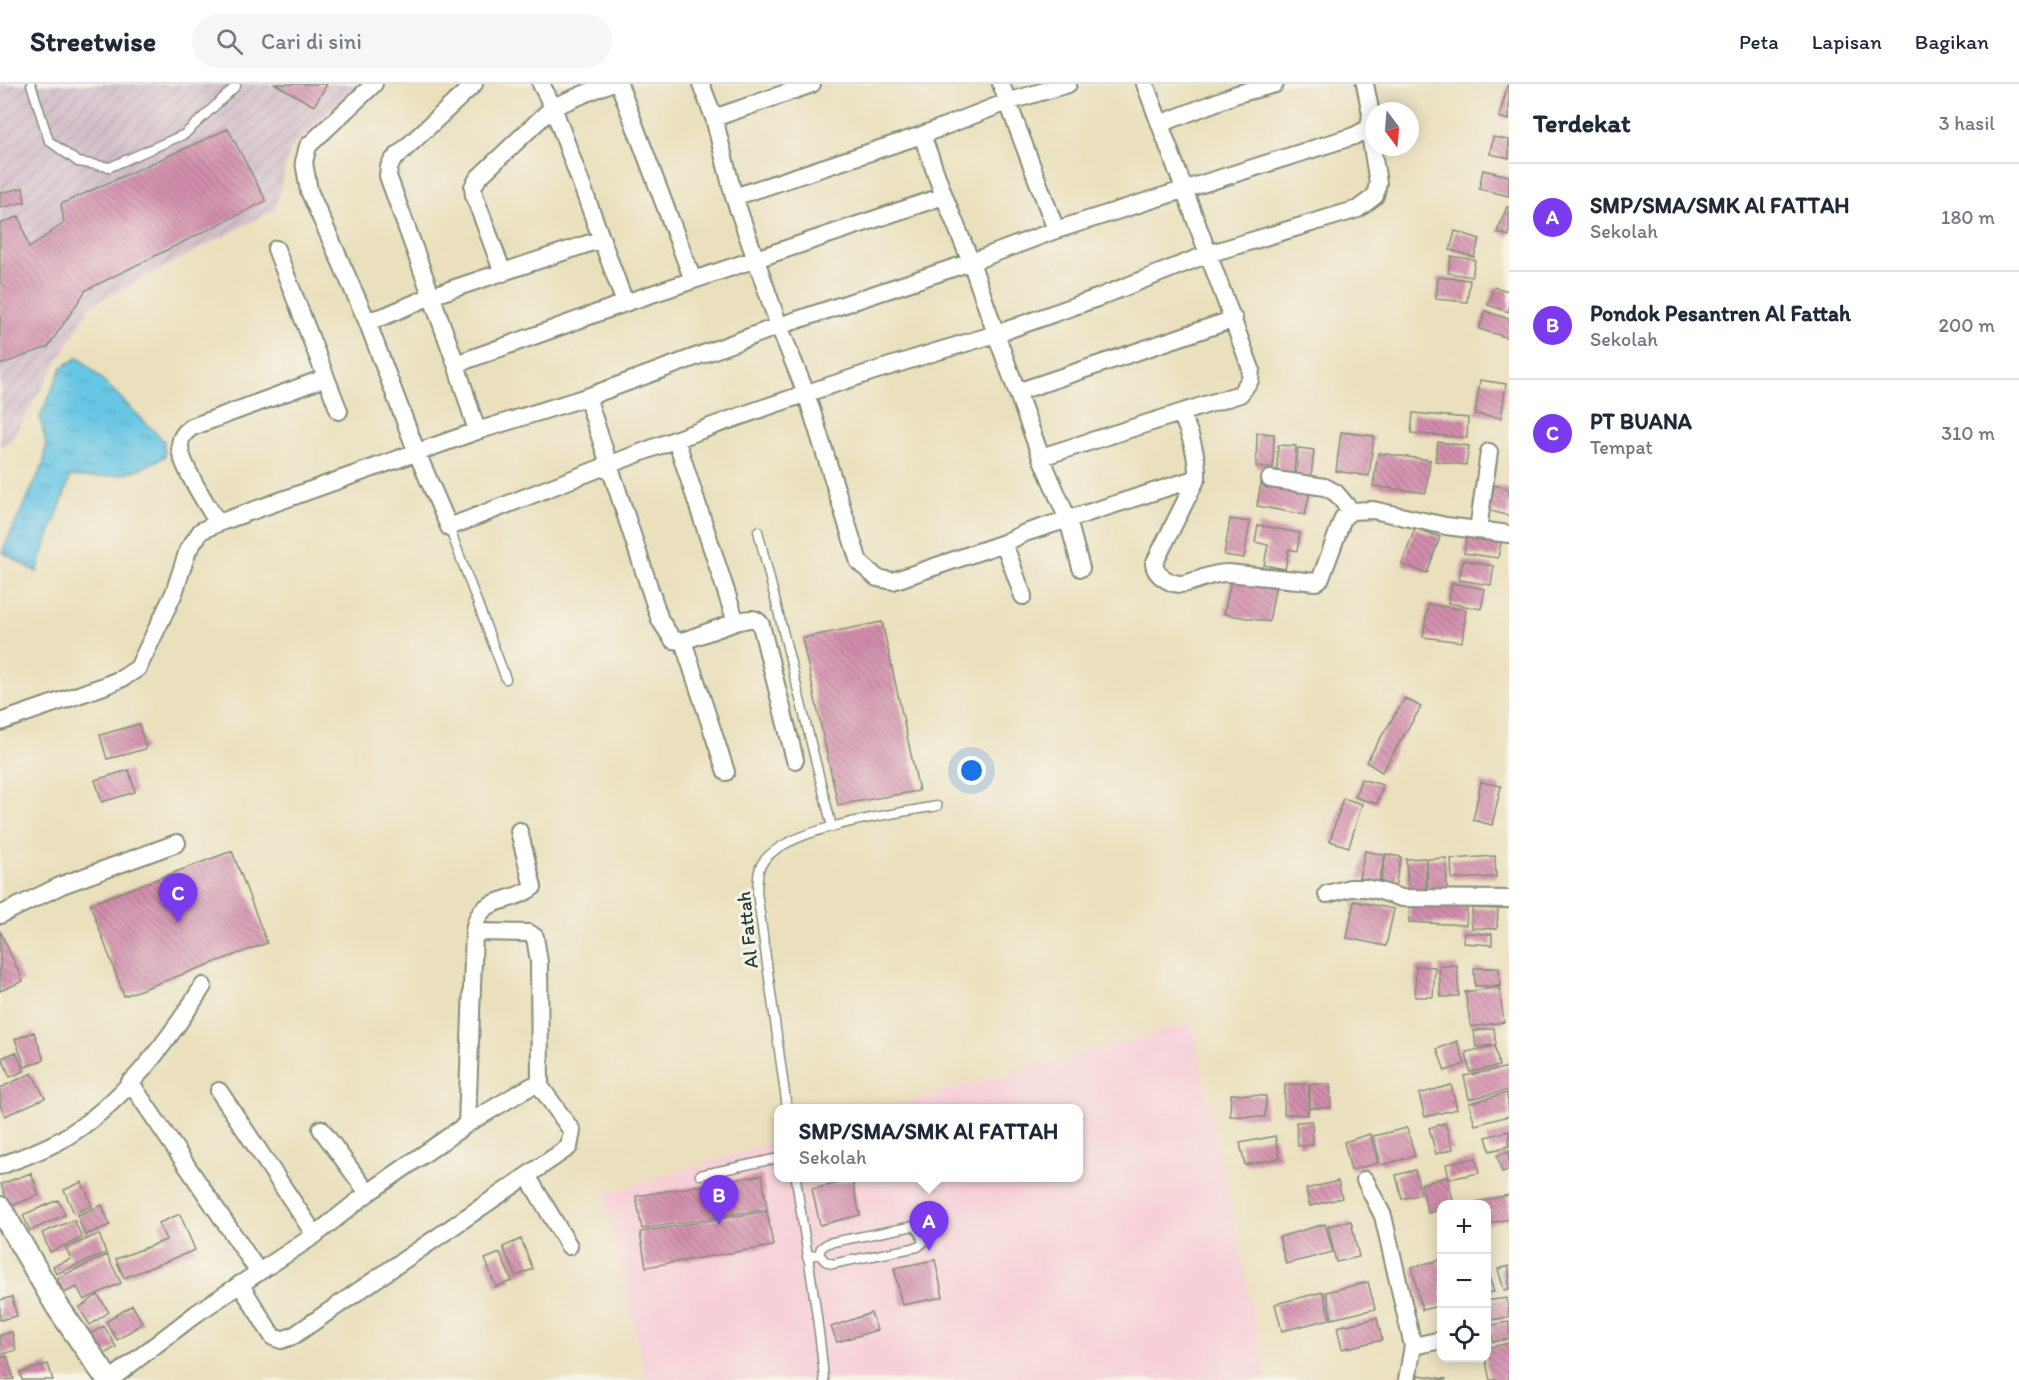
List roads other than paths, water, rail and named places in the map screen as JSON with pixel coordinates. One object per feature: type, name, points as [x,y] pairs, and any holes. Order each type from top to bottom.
[{"type":"street","points":[[374,84],[308,146],[304,162],[309,191],[367,321],[417,453],[449,527],[676,439],[806,393],[996,334],[1208,254],[1358,209],[1375,196],[1378,183],[1374,156]]},
{"type":"street","points":[[474,84],[393,160],[388,176],[456,364],[477,431]]},
{"type":"street","points":[[541,84],[553,107],[626,303]]},
{"type":"street","points":[[503,273],[474,195],[474,187],[478,178],[553,107],[608,84]]},
{"type":"street","points":[[619,84],[693,280]]},
{"type":"street","points":[[701,84],[714,118],[734,198],[779,326],[806,393],[859,562],[877,578],[894,581],[1004,543],[1025,533],[1197,478]]},
{"type":"street","points":[[714,118],[812,84]]},
{"type":"street","points":[[1001,84],[1056,230]]},
{"type":"street","points":[[734,198],[921,135],[1007,102],[1068,84]]},
{"type":"street","points":[[1041,457],[1240,394],[1250,380],[1251,369],[1234,319],[1183,191],[1145,84]]},
{"type":"street","points":[[1160,124],[1236,89],[1275,84]]},
{"type":"street","points":[[1365,84],[1369,102]]},
{"type":"street","points":[[0,722],[104,686],[123,678],[138,668],[174,592],[188,550],[201,531],[218,523],[477,431],[587,397],[779,326],[971,262],[1056,230],[1354,136],[1365,130]]},
{"type":"street","points":[[921,135],[971,262],[1041,457],[1068,520],[1081,568]]},
{"type":"street","points":[[456,364],[626,303],[944,196]]},
{"type":"street","points":[[367,321],[385,316],[431,296],[602,239]]},
{"type":"street","points":[[276,249],[339,411]]},
{"type":"street","points":[[1017,392],[1234,319]]},
{"type":"street","points":[[218,523],[196,486],[182,455],[180,445],[183,434],[192,427],[325,378]]},
{"type":"street","points":[[587,397],[660,620],[673,640],[683,641],[736,622],[756,619],[761,625],[795,760]]},
{"type":"street","points":[[1180,412],[1189,436],[1197,478],[1154,564],[1155,572],[1177,584],[1186,584],[1209,574],[1228,573],[1316,582],[1321,578],[1343,518],[1351,511],[1373,510],[1446,526],[1509,534]]},
{"type":"street","points":[[676,439],[736,622]]},
{"type":"street","points":[[1478,530],[1489,452]]},
{"type":"street","points":[[1270,479],[1325,487],[1336,493],[1351,511]]},
{"type":"street","points":[[1004,543],[1023,596]]},
{"type":"street","points":[[683,641],[726,772]]},
{"type":"street","points":[[467,1124],[474,932],[479,913],[486,907],[525,893],[533,887],[519,831]]},
{"type":"street","points":[[0,915],[62,885],[177,843]]},
{"type":"street","points":[[1327,894],[1350,888],[1365,888],[1401,898],[1509,899]]},
{"type":"street","points":[[240,1284],[273,1337],[281,1340],[293,1336],[569,1147],[572,1131],[540,1086],[539,962],[536,937],[529,933],[474,932]]},
{"type":"street","points":[[0,1167],[59,1141],[96,1116],[172,1035],[203,987]]},
{"type":"street","points":[[130,1082],[258,1271]]},
{"type":"street","points":[[0,1208],[57,1306],[109,1380],[178,1326],[315,1235],[368,1193],[467,1124],[520,1092],[532,1086],[540,1086]]},
{"type":"street","points":[[219,1091],[315,1235]]},
{"type":"street","points":[[321,1129],[368,1193]]},
{"type":"street","points":[[528,1177],[569,1246]]},
{"type":"street","points":[[1365,1180],[1383,1216],[1413,1346],[1407,1380]]},
{"type":"street","points":[[1413,1346],[1437,1341]]},
{"type":"lane","points":[[31,84],[49,141],[78,162],[110,167],[185,134],[236,86]]},
{"type":"lane","points":[[449,527],[506,678]]},
{"type":"lane","points":[[758,531],[832,827]]},
{"type":"lane","name":"Al Fattah","points":[[786,1104],[757,892],[760,867],[773,850],[801,836],[832,827],[937,806]]},
{"type":"lane","points":[[700,1175],[774,1159]]},
{"type":"lane","points":[[797,1182],[821,1340],[824,1380]]},
{"type":"lane","points":[[912,1226],[920,1232],[923,1243],[918,1247],[832,1264],[825,1261],[819,1254],[821,1248],[828,1243],[912,1226]]},
{"type":"lane","points":[[807,1257],[819,1254]]},
{"type":"water","points":[[79,357],[164,441],[165,456],[142,468],[119,475],[70,476],[37,572],[2,552],[44,463],[46,443],[40,417],[62,367]]},
{"type":"place","name":"PT BUANA","points":[[178,923]]},
{"type":"place","name":"Pondok Pesantren Al Fattah","points":[[719,1225]]},
{"type":"place","name":"SMP/SMA/SMK Al FATTAH","points":[[929,1251]]}]
